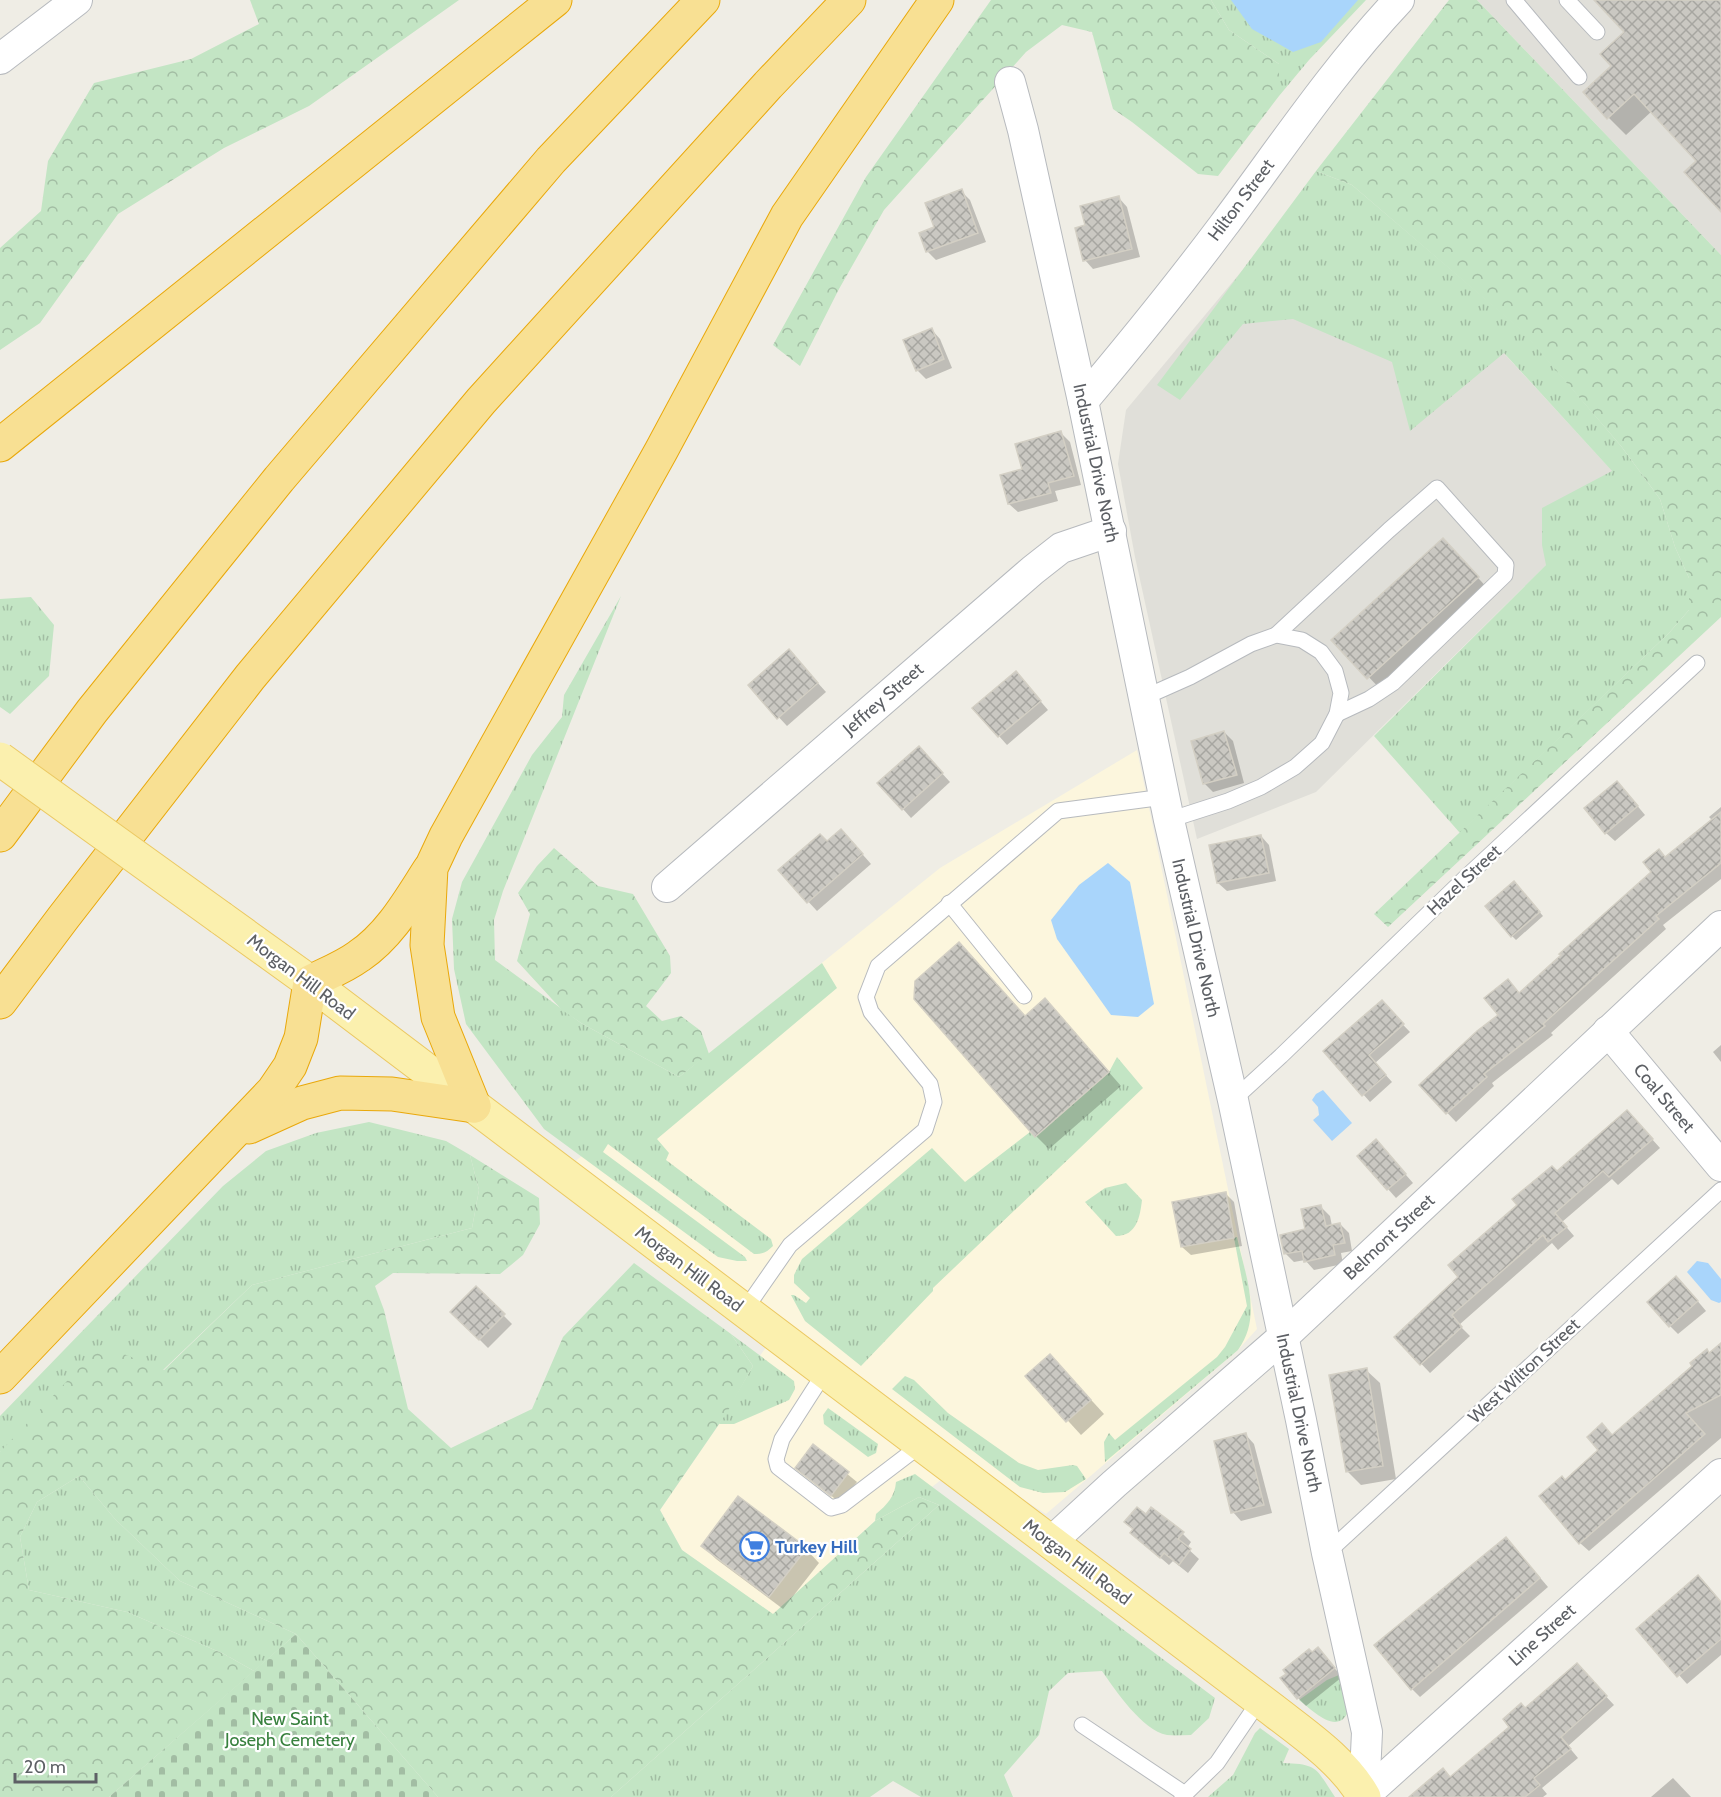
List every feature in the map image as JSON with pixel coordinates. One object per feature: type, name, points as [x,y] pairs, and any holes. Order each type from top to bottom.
[{"type":"highway","points":[[0,445],[555,0]]},
{"type":"highway","points":[[0,835],[92,711],[279,478],[552,160],[703,0]]},
{"type":"highway","points":[[0,1002],[250,677],[481,401],[768,85],[849,0]]},
{"type":"highway","points":[[0,1377],[273,1091],[290,1066],[303,1031],[310,982],[358,957],[393,924],[430,868],[787,216],[937,0]]},
{"type":"highway","points":[[430,868],[427,945],[436,1007],[445,1038],[474,1106]]},
{"type":"highway","points":[[225,1142],[256,1122],[302,1103],[332,1094],[392,1094],[474,1106]]},
{"type":"main road","name":"Morgan Hill Road","points":[[0,759],[310,982],[1260,1700],[1331,1758],[1357,1785],[1364,1796]]},
{"type":"street","points":[[0,59],[77,0]]},
{"type":"street","name":"Hilton Street","points":[[1083,401],[1222,227],[1323,90],[1399,0]]},
{"type":"street","name":"Industrial Drive North","points":[[1010,82],[1023,130],[1083,401],[1167,808],[1233,1100],[1327,1553],[1367,1732],[1364,1796]]},
{"type":"street","name":"Jeffrey Street","points":[[666,887],[1033,570],[1061,548],[1111,531]]},
{"type":"street","name":"Belmont Street","points":[[1051,1542],[1122,1477],[1283,1338],[1721,926]]},
{"type":"street","name":"Coal Street","points":[[1608,1031],[1721,1166]]},
{"type":"street","name":"Line Street","points":[[1364,1796],[1721,1474]]},
{"type":"lane","points":[[1514,0],[1579,77]]},
{"type":"lane","points":[[1567,0],[1597,32]]},
{"type":"lane","points":[[1145,697],[1190,677],[1251,644],[1276,635],[1389,530],[1437,489],[1506,565],[1504,575],[1393,683],[1369,699],[1338,714]]},
{"type":"lane","points":[[744,1311],[790,1245],[926,1130],[934,1102],[930,1084],[871,1012],[866,997],[878,966],[1058,811],[1167,808],[1228,801],[1260,787],[1295,767],[1322,743],[1338,714],[1341,693],[1335,671],[1321,652],[1302,640],[1276,635]]},
{"type":"lane","name":"Hazel Street","points":[[1233,1100],[1464,879],[1697,663]]},
{"type":"lane","points":[[949,903],[1024,996]]},
{"type":"lane","name":"West Wilton Street","points":[[1327,1553],[1721,1190]]},
{"type":"lane","points":[[825,1372],[782,1439],[776,1459],[778,1467],[831,1508],[842,1505],[922,1444]]},
{"type":"lane","points":[[1082,1725],[1184,1796],[1218,1763],[1260,1700]]},
{"type":"shaded area","points":[[1477,0],[1721,0],[1721,255]]},
{"type":"shaded area","points":[[1310,189],[1454,299],[1626,486],[1316,792],[1197,839],[1135,557],[1118,464],[1126,410]]},
{"type":"shaded area","points":[[1137,750],[1257,1329],[1238,1350],[1046,1514],[964,1462],[919,1497],[875,1521],[773,1615],[682,1550],[660,1510],[726,1414],[753,1366],[782,1324],[573,1163],[940,868]]},
{"type":"green space","points":[[250,0],[459,0],[309,106],[224,148],[118,214],[40,323],[0,350],[0,248],[41,211],[48,161],[94,83],[191,59],[259,24]]},
{"type":"green space","points":[[991,0],[1211,0],[1229,30],[1279,64],[1279,96],[1218,176],[1198,174],[1113,109],[1092,32],[1062,25],[1026,52],[884,210],[839,289],[800,366],[773,345],[866,177]]},
{"type":"green space","points":[[1211,0],[1366,0],[1309,60],[1279,96],[1279,64],[1229,30]]},
{"type":"green space","points":[[1449,0],[1477,0],[1721,255],[1721,617],[1388,927],[1374,914],[1669,633],[1689,610],[1689,578],[1675,547],[1660,499],[1621,446],[1522,331],[1352,185],[1316,171]]},
{"type":"green space","points":[[1316,171],[1352,185],[1523,331],[1621,446],[1660,499],[1675,547],[1689,578],[1689,610],[1669,633],[1460,833],[1374,736],[1546,565],[1542,545],[1542,508],[1612,471],[1504,353],[1410,431],[1392,362],[1293,319],[1243,324],[1180,400],[1157,385]]},
{"type":"green space","points":[[621,596],[503,891],[494,920],[495,960],[581,1023],[679,1077],[822,963],[837,988],[657,1139],[669,1153],[666,1160],[771,1239],[773,1246],[771,1248],[754,1254],[608,1144],[603,1152],[745,1257],[747,1261],[718,1257],[544,1129],[466,1024],[454,969],[452,919],[462,882],[532,755],[562,717],[564,695]]},
{"type":"green space","points":[[31,597],[54,625],[49,676],[10,714],[0,707],[0,599]]},
{"type":"green space","points":[[554,848],[598,886],[633,894],[670,956],[671,973],[646,1006],[662,1021],[681,1016],[701,1031],[709,1054],[679,1077],[581,1023],[562,1010],[517,961],[530,914],[518,893],[537,866]]},
{"type":"green space","points":[[1117,1057],[1143,1088],[933,1288],[933,1291],[861,1366],[805,1321],[791,1295],[806,1303],[810,1298],[794,1283],[794,1275],[802,1259],[932,1148],[965,1182],[1030,1132],[1035,1137],[1109,1072]]},
{"type":"green space","points":[[369,1122],[446,1141],[470,1155],[479,1190],[472,1228],[252,1285],[163,1370],[0,1452],[0,1416],[223,1186],[266,1151],[316,1133]]},
{"type":"green space","points":[[470,1155],[539,1198],[540,1224],[523,1255],[500,1274],[393,1273],[375,1286],[384,1310],[408,1409],[451,1448],[532,1409],[563,1337],[634,1263],[731,1334],[753,1366],[726,1414],[660,1510],[682,1550],[773,1614],[875,1521],[919,1497],[939,1505],[611,1797],[438,1797],[296,1634],[180,1581],[115,1519],[79,1476],[37,1502],[20,1537],[29,1590],[127,1612],[224,1654],[254,1671],[109,1797],[0,1797],[0,1452],[101,1345],[164,1370],[252,1285],[472,1228],[479,1190]]},
{"type":"green space","points":[[1126,1183],[1142,1200],[1140,1212],[1136,1224],[1129,1233],[1116,1236],[1085,1202],[1105,1188]]},
{"type":"green space","points":[[1237,1237],[1251,1309],[1250,1323],[1238,1350],[1105,1462],[1104,1442],[1109,1433],[1115,1440],[1217,1357],[1225,1347],[1247,1306],[1234,1238]]},
{"type":"green space","points":[[731,1334],[794,1381],[795,1389],[789,1400],[734,1424],[719,1424],[753,1366]]},
{"type":"green space","points":[[905,1376],[914,1380],[948,1413],[1019,1463],[1038,1470],[1073,1465],[1077,1466],[1086,1479],[1065,1492],[1043,1493],[1020,1487],[892,1389]]},
{"type":"green space","points":[[828,1408],[878,1444],[876,1453],[868,1457],[824,1424],[823,1415]]},
{"type":"green space","points":[[915,1474],[1215,1698],[1209,1718],[1191,1735],[1167,1735],[1148,1726],[1139,1718],[1102,1671],[1068,1673],[1049,1691],[1039,1735],[1004,1775],[1013,1797],[921,1797],[893,1781],[870,1797],[611,1797],[939,1505],[919,1497],[875,1521],[876,1514],[892,1496],[896,1482]]},
{"type":"green space","points":[[79,1476],[115,1519],[180,1581],[296,1634],[254,1671],[224,1654],[127,1612],[29,1590],[20,1537],[37,1502]]},
{"type":"green space","name":"New Saint Joseph Cemetery","points":[[296,1634],[438,1797],[109,1797]]},
{"type":"green space","points":[[1339,1675],[1348,1712],[1343,1719],[1338,1722],[1324,1719],[1299,1700],[1327,1680]]},
{"type":"green space","points":[[1260,1728],[1289,1749],[1283,1763],[1304,1765],[1315,1770],[1335,1797],[1208,1797],[1233,1775],[1255,1733]]},
{"type":"water","points":[[1231,0],[1358,0],[1321,42],[1293,52],[1252,29]]},
{"type":"water","points":[[1108,863],[1130,882],[1154,1004],[1138,1017],[1111,1015],[1057,939],[1051,920],[1079,885]]},
{"type":"water","points":[[1323,1090],[1352,1123],[1332,1141],[1313,1120],[1319,1115],[1318,1107],[1312,1100]]},
{"type":"water","points":[[1697,1261],[1708,1263],[1721,1279],[1721,1302],[1711,1300],[1687,1272]]},
{"type":"building","points":[[1594,0],[1721,0],[1721,212],[1684,172],[1696,161],[1634,94],[1607,119],[1583,92],[1611,66],[1600,54],[1624,32]]},
{"type":"building","points":[[962,189],[978,233],[926,252],[919,233],[934,227],[925,203]]},
{"type":"building","points":[[1119,196],[1132,249],[1083,261],[1075,228],[1085,225],[1080,206]]},
{"type":"building","points":[[932,328],[944,359],[916,371],[903,340]]},
{"type":"building","points":[[1061,431],[1074,476],[1048,483],[1051,493],[1008,504],[1000,475],[1022,469],[1015,444]]},
{"type":"building","points":[[1443,538],[1479,577],[1367,679],[1331,640]]},
{"type":"building","points":[[789,649],[818,683],[777,719],[748,685]]},
{"type":"building","points":[[1016,671],[1041,701],[998,737],[972,708]]},
{"type":"building","points":[[1224,731],[1237,775],[1203,784],[1191,741]]},
{"type":"building","points":[[919,746],[943,773],[902,810],[877,783]]},
{"type":"building","points":[[1617,781],[1638,806],[1605,834],[1584,808]]},
{"type":"building","points":[[1721,812],[1721,863],[1656,916],[1659,919],[1543,1024],[1545,1026],[1484,1074],[1487,1077],[1446,1114],[1419,1085],[1477,1031],[1498,1015],[1484,998],[1508,979],[1519,993],[1651,872],[1643,862],[1659,849],[1665,857]]},
{"type":"building","points":[[841,829],[863,854],[807,903],[778,870],[820,834],[827,841]]},
{"type":"building","points":[[1261,835],[1269,873],[1217,883],[1209,845]]},
{"type":"building","points":[[1514,881],[1540,912],[1511,937],[1485,906]]},
{"type":"building","points":[[959,942],[1025,1016],[1045,998],[1109,1072],[1035,1137],[914,999],[915,981]]},
{"type":"building","points":[[1382,1000],[1404,1024],[1369,1055],[1386,1075],[1362,1096],[1323,1051]]},
{"type":"building","points":[[1627,1110],[1653,1139],[1609,1177],[1603,1171],[1555,1213],[1567,1227],[1548,1242],[1543,1235],[1452,1315],[1462,1327],[1420,1365],[1394,1337],[1458,1277],[1448,1265],[1517,1205],[1512,1199],[1552,1166],[1557,1171]]},
{"type":"building","points":[[1376,1139],[1406,1174],[1387,1190],[1357,1156]]},
{"type":"building","points":[[1226,1192],[1234,1238],[1181,1247],[1172,1202]]},
{"type":"building","points":[[1321,1205],[1326,1226],[1340,1223],[1345,1243],[1333,1245],[1335,1255],[1304,1262],[1302,1251],[1284,1254],[1280,1235],[1305,1229],[1301,1209]]},
{"type":"building","points":[[1676,1276],[1698,1301],[1669,1327],[1647,1302]]},
{"type":"building","points":[[476,1286],[505,1314],[479,1340],[450,1312]]},
{"type":"building","points":[[1721,1343],[1721,1395],[1686,1413],[1705,1434],[1579,1544],[1539,1496],[1562,1476],[1565,1480],[1598,1450],[1587,1437],[1602,1423],[1612,1435],[1692,1366],[1690,1363],[1707,1349],[1709,1353]]},
{"type":"building","points":[[1050,1354],[1091,1400],[1066,1422],[1025,1376]]},
{"type":"building","points":[[1367,1368],[1383,1466],[1346,1472],[1329,1375]]},
{"type":"building","points":[[1246,1433],[1264,1505],[1231,1513],[1214,1441]]},
{"type":"building","name":"Turkey Hill","points":[[813,1444],[849,1472],[831,1496],[795,1468]]},
{"type":"building","name":"Turkey Hill","points":[[738,1496],[807,1548],[769,1597],[701,1546]]},
{"type":"building","points":[[1137,1507],[1146,1514],[1151,1507],[1184,1532],[1178,1539],[1191,1549],[1179,1565],[1164,1553],[1160,1558],[1130,1533],[1133,1529],[1124,1522]]},
{"type":"building","points":[[1506,1537],[1540,1578],[1411,1690],[1374,1645]]},
{"type":"building","points":[[1698,1575],[1721,1602],[1721,1639],[1677,1677],[1636,1629]]},
{"type":"building","points":[[1318,1647],[1335,1668],[1297,1699],[1280,1678],[1286,1674],[1283,1670],[1309,1649],[1312,1652]]},
{"type":"building","points":[[1577,1663],[1607,1696],[1561,1737],[1571,1749],[1534,1778],[1540,1785],[1525,1797],[1409,1797],[1443,1768],[1450,1777],[1509,1727],[1503,1719],[1521,1703],[1525,1708]]},
{"type":"place","name":"Turkey Hill","points":[[754,1547]]}]
